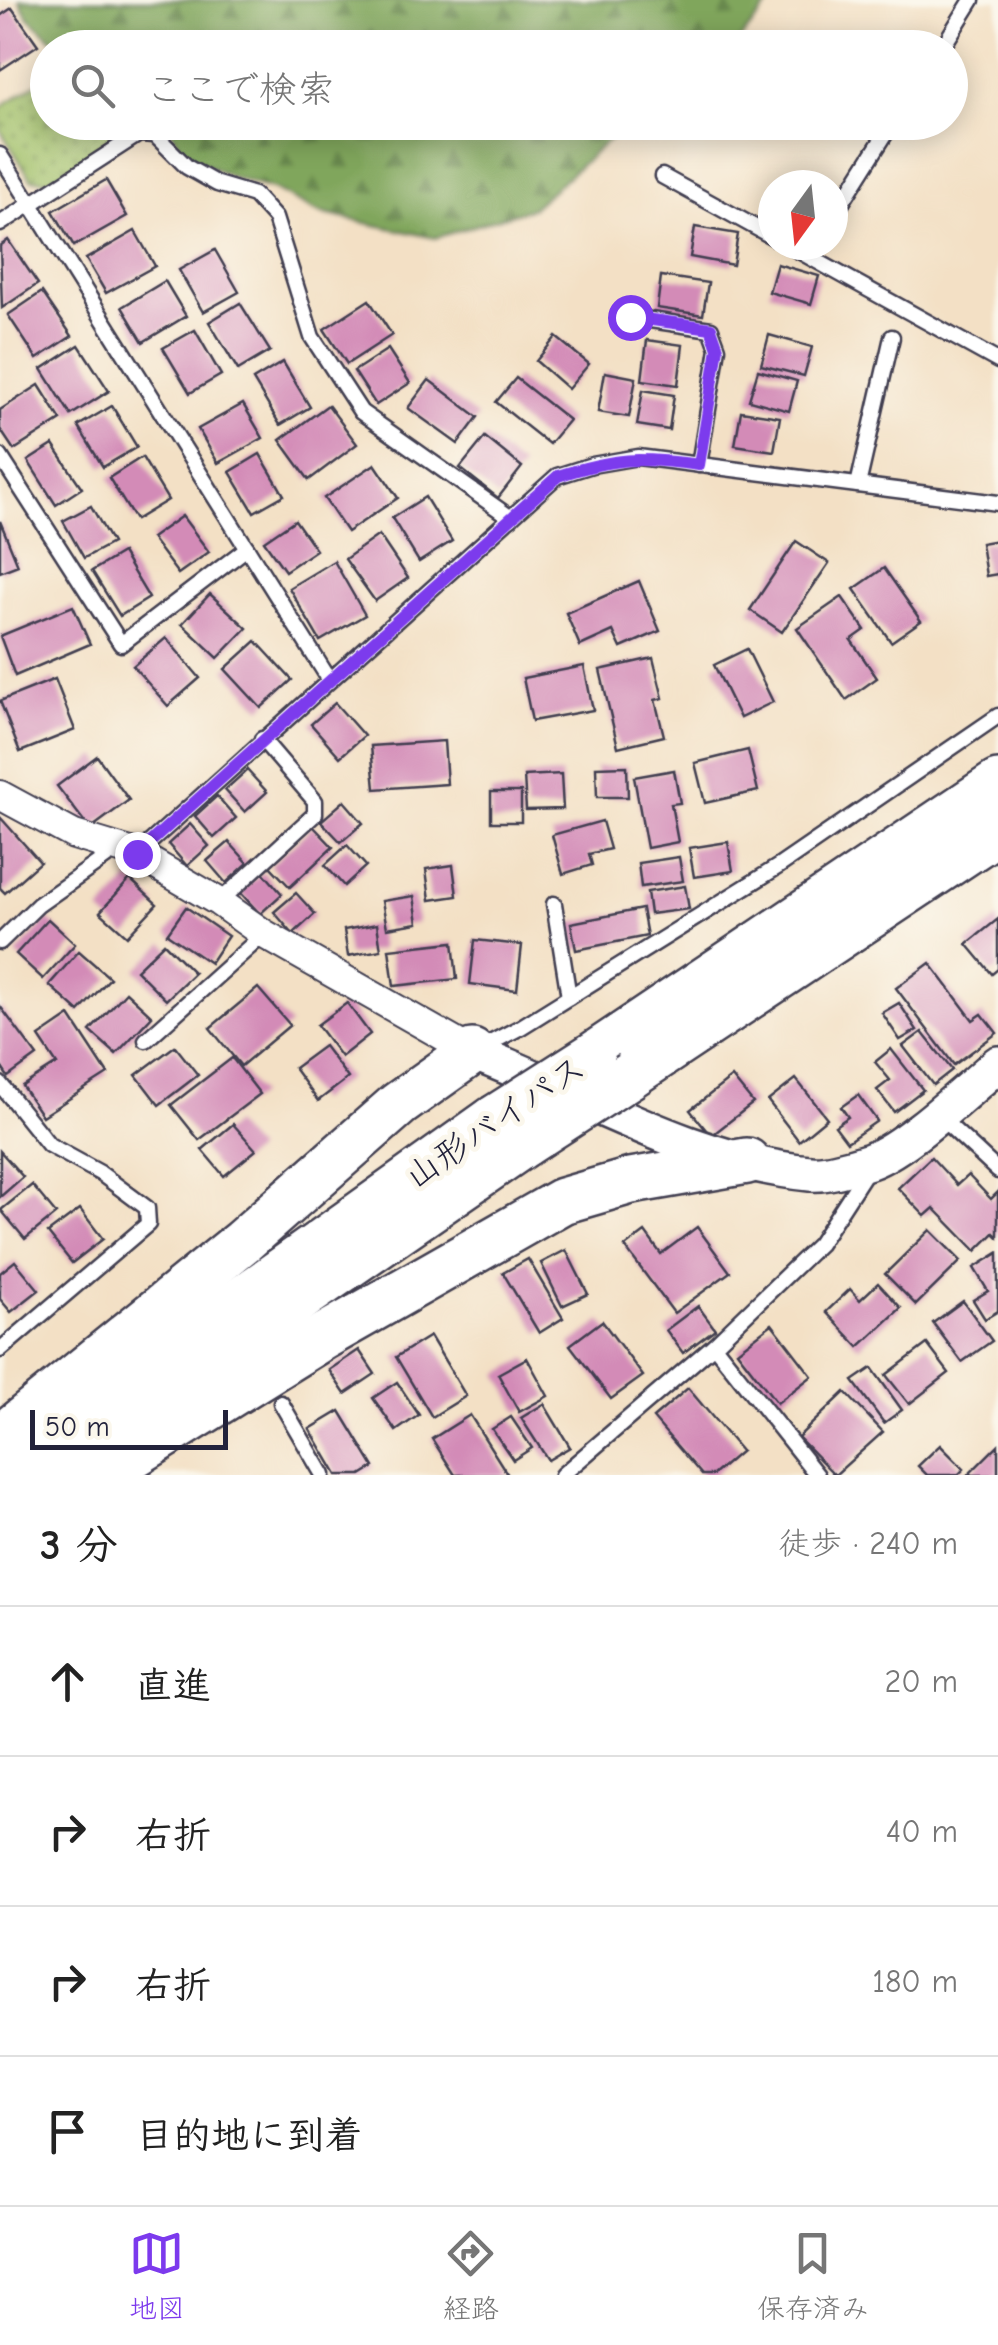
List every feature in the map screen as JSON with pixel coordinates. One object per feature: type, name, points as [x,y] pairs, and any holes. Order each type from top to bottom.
[{"type":"highway","name":"山形バイパス","points":[[612,1065],[998,784]]},
{"type":"highway","name":"山形バイパス","points":[[0,1472],[510,1130],[998,831]]},
{"type":"highway","points":[[0,1438],[242,1242],[400,1104],[472,1052]]},
{"type":"highway","name":"山形バイパス","points":[[54,1475],[510,1130]]},
{"type":"highway","points":[[101,1475],[323,1337],[562,1201],[630,1181],[747,1161]]},
{"type":"street","points":[[0,795],[74,834],[127,852],[220,902],[264,934],[472,1052],[685,1142],[747,1161],[814,1174],[874,1160],[938,1115],[998,1064]]},
{"type":"lane","points":[[953,30],[972,0]]},
{"type":"lane","points":[[0,224],[130,140]]},
{"type":"lane","points":[[160,140],[187,167],[217,184],[254,195],[275,218],[312,337],[361,412],[511,518]]},
{"type":"lane","points":[[848,193],[882,140]]},
{"type":"lane","points":[[0,155],[329,679]]},
{"type":"lane","points":[[662,176],[758,228]]},
{"type":"lane","points":[[828,260],[998,361]]},
{"type":"lane","points":[[630,317],[711,328],[718,348],[699,465]]},
{"type":"lane","points":[[858,485],[892,337]]},
{"type":"lane","points":[[0,456],[122,644],[246,548]]},
{"type":"lane","points":[[0,942],[38,905],[127,852],[262,739],[558,476],[592,464],[638,457],[998,503]]},
{"type":"lane","points":[[472,1052],[521,1027],[779,866],[998,716]]},
{"type":"lane","points":[[220,902],[315,814],[315,801],[262,739]]},
{"type":"lane","points":[[554,904],[568,997]]},
{"type":"lane","points":[[146,1040],[264,934]]},
{"type":"lane","points":[[0,1084],[49,1145],[100,1173],[147,1208],[148,1224],[3,1342]]},
{"type":"lane","points":[[938,1115],[998,1171]]},
{"type":"lane","points":[[562,1475],[714,1345],[819,1244],[874,1160]]},
{"type":"lane","points":[[714,1345],[817,1475]]},
{"type":"lane","points":[[281,1403],[323,1475]]},
{"type":"green space","points":[[19,0],[773,0],[748,30],[42,30],[28,17]]},
{"type":"green space","points":[[30,88],[30,140],[115,140],[51,181],[31,179],[0,130],[0,107]]},
{"type":"green space","points":[[177,140],[610,140],[532,208],[435,238],[320,213],[272,189],[231,177],[185,155]]},
{"type":"building","points":[[12,8],[30,34],[30,50],[0,70],[0,16]]},
{"type":"building","points":[[106,180],[127,216],[74,246],[53,211]]},
{"type":"building","points":[[695,227],[738,234],[733,265],[690,257]]},
{"type":"building","points":[[135,231],[155,266],[106,293],[86,259]]},
{"type":"building","points":[[8,240],[38,284],[2,308],[0,246]]},
{"type":"building","points":[[215,250],[239,292],[203,312],[179,270]]},
{"type":"building","points":[[777,264],[819,276],[811,304],[769,292]]},
{"type":"building","points":[[661,276],[708,283],[703,315],[657,308]]},
{"type":"building","points":[[165,281],[186,316],[143,342],[122,307]]},
{"type":"building","points":[[42,292],[72,336],[37,359],[8,315]]},
{"type":"building","points":[[369,300],[392,335],[347,364],[324,329]]},
{"type":"building","points":[[240,303],[270,351],[238,370],[209,322]]},
{"type":"building","points":[[195,330],[221,375],[190,393],[163,348]]},
{"type":"building","points":[[769,335],[812,347],[804,376],[761,365]]},
{"type":"building","points":[[556,337],[589,364],[568,389],[536,361]]},
{"type":"building","points":[[647,340],[683,345],[678,385],[642,380]]},
{"type":"building","points":[[79,345],[109,391],[71,415],[42,369]]},
{"type":"building","points":[[388,349],[410,383],[376,405],[354,371]]},
{"type":"building","points":[[283,362],[310,407],[280,425],[253,380]]},
{"type":"building","points":[[758,370],[797,381],[789,411],[749,400]]},
{"type":"building","points":[[605,372],[636,378],[629,417],[598,412]]},
{"type":"building","points":[[516,378],[569,420],[549,444],[496,402]]},
{"type":"building","points":[[429,380],[478,417],[458,444],[408,408]]},
{"type":"building","points":[[39,385],[61,420],[14,450],[0,429],[0,410]]},
{"type":"building","points":[[643,390],[674,395],[669,430],[637,425]]},
{"type":"building","points":[[243,404],[263,438],[218,463],[198,429]]},
{"type":"building","points":[[328,405],[357,444],[309,480],[280,440]]},
{"type":"building","points":[[112,406],[137,447],[103,467],[78,426]]},
{"type":"building","points":[[741,411],[780,417],[774,451],[735,445]]},
{"type":"building","points":[[485,437],[522,467],[498,498],[460,468]]},
{"type":"building","points":[[53,445],[82,488],[56,505],[28,461]]},
{"type":"building","points":[[260,454],[284,495],[254,512],[230,472]]},
{"type":"building","points":[[142,457],[168,500],[135,520],[109,478]]},
{"type":"building","points":[[375,464],[398,498],[347,532],[324,498]]},
{"type":"building","points":[[425,497],[452,541],[419,562],[392,518]]},
{"type":"building","points":[[91,506],[112,543],[84,558],[63,521]]},
{"type":"building","points":[[182,516],[209,552],[178,574],[151,538]]},
{"type":"building","points":[[295,520],[316,550],[285,571],[264,541]]},
{"type":"building","points":[[0,521],[18,565],[0,572]]},
{"type":"building","points":[[379,535],[408,578],[375,601],[345,559]]},
{"type":"building","points":[[998,540],[998,574],[986,576],[981,543]]},
{"type":"building","points":[[796,541],[829,563],[782,632],[750,610]]},
{"type":"building","points":[[122,553],[149,598],[120,616],[92,571]]},
{"type":"building","points":[[334,561],[365,615],[320,641],[289,588]]},
{"type":"building","points":[[884,568],[921,621],[891,642],[854,589]]},
{"type":"building","points":[[639,581],[660,631],[621,648],[613,631],[580,646],[566,613]]},
{"type":"building","points":[[210,594],[247,628],[218,658],[182,624]]},
{"type":"building","points":[[842,597],[865,630],[851,640],[877,678],[846,700],[797,628]]},
{"type":"building","points":[[73,606],[90,644],[15,676],[0,636]]},
{"type":"building","points":[[166,638],[200,678],[168,706],[133,666]]},
{"type":"building","points":[[256,641],[292,680],[261,708],[225,669]]},
{"type":"building","points":[[747,649],[773,702],[740,718],[714,665]]},
{"type":"building","points":[[653,658],[663,698],[655,700],[664,736],[618,747],[600,670]]},
{"type":"building","points":[[584,666],[593,710],[532,721],[523,678]]},
{"type":"building","points":[[55,679],[75,730],[20,752],[0,701]]},
{"type":"building","points":[[335,703],[364,736],[340,757],[311,724]]},
{"type":"building","points":[[444,741],[447,784],[375,789],[371,746]]},
{"type":"building","points":[[748,750],[758,791],[705,803],[695,763]]},
{"type":"building","points":[[97,756],[129,800],[90,829],[57,786]]},
{"type":"building","points":[[627,766],[628,797],[597,797],[596,767]]},
{"type":"building","points":[[247,770],[267,792],[245,812],[225,790]]},
{"type":"building","points":[[674,770],[680,803],[671,804],[678,842],[647,848],[634,777]]},
{"type":"building","points":[[561,774],[563,809],[526,810],[524,776]]},
{"type":"building","points":[[491,792],[521,792],[521,822],[491,822]]},
{"type":"building","points":[[217,796],[236,818],[214,838],[195,816]]},
{"type":"building","points":[[344,801],[363,823],[341,842],[321,821]]},
{"type":"building","points":[[0,817],[40,862],[5,893],[0,888]]},
{"type":"building","points":[[602,821],[610,849],[589,854],[592,865],[563,874],[552,835]]},
{"type":"building","points":[[190,824],[209,846],[187,866],[168,844]]},
{"type":"building","points":[[313,826],[333,847],[290,887],[270,866]]},
{"type":"building","points":[[229,842],[248,863],[226,883],[207,861]]},
{"type":"building","points":[[728,842],[733,871],[694,877],[689,848]]},
{"type":"building","points":[[347,845],[366,866],[344,886],[325,865]]},
{"type":"building","points":[[679,857],[683,881],[641,887],[638,863]]},
{"type":"building","points":[[453,865],[457,896],[430,900],[426,869]]},
{"type":"building","points":[[263,872],[282,894],[260,914],[240,892]]},
{"type":"building","points":[[130,879],[157,904],[127,936],[100,912]]},
{"type":"building","points":[[685,886],[689,909],[650,914],[647,892]]},
{"type":"building","points":[[296,893],[315,914],[293,934],[274,912]]},
{"type":"building","points":[[414,896],[418,923],[387,928],[382,901]]},
{"type":"building","points":[[186,907],[228,936],[210,963],[167,934]]},
{"type":"building","points":[[642,909],[647,936],[576,950],[571,923]]},
{"type":"building","points":[[48,919],[75,944],[43,979],[16,954]]},
{"type":"building","points":[[998,919],[998,969],[992,974],[967,944]]},
{"type":"building","points":[[377,924],[381,950],[348,956],[344,930]]},
{"type":"building","points":[[475,940],[522,945],[517,990],[470,984]]},
{"type":"building","points":[[453,942],[457,979],[394,986],[389,949]]},
{"type":"building","points":[[164,943],[194,973],[166,1000],[136,970]]},
{"type":"building","points":[[79,951],[110,978],[79,1012],[49,985]]},
{"type":"building","points":[[930,963],[973,1020],[982,1014],[997,1033],[954,1065],[896,988]]},
{"type":"building","points":[[258,988],[290,1025],[241,1066],[210,1028]]},
{"type":"building","points":[[126,992],[152,1016],[116,1054],[90,1031]]},
{"type":"building","points":[[347,1003],[370,1034],[341,1057],[317,1025]]},
{"type":"building","points":[[899,1003],[917,1030],[900,1040],[882,1013]]},
{"type":"building","points":[[0,1006],[37,1056],[8,1077],[0,1065]]},
{"type":"building","points":[[70,1016],[108,1074],[42,1116],[22,1086],[57,1064],[39,1037]]},
{"type":"building","points":[[922,1032],[952,1070],[933,1085],[903,1046]]},
{"type":"building","points":[[175,1046],[198,1075],[159,1105],[136,1075]]},
{"type":"building","points":[[324,1046],[348,1078],[318,1101],[294,1068]]},
{"type":"building","points":[[891,1049],[923,1090],[894,1112],[877,1090],[890,1080],[875,1062]]},
{"type":"building","points":[[232,1058],[260,1094],[199,1140],[171,1105]]},
{"type":"building","points":[[732,1077],[753,1103],[711,1136],[690,1110]]},
{"type":"building","points":[[796,1079],[827,1118],[799,1141],[768,1101]]},
{"type":"building","points":[[858,1095],[877,1121],[847,1142],[835,1126],[848,1117],[841,1107]]},
{"type":"building","points":[[233,1124],[256,1150],[224,1176],[202,1150]]},
{"type":"building","points":[[0,1151],[23,1177],[0,1197]]},
{"type":"building","points":[[931,1157],[957,1185],[968,1175],[991,1199],[998,1192],[998,1237],[994,1233],[976,1251],[934,1208],[925,1216],[898,1188]]},
{"type":"building","points":[[32,1185],[56,1214],[25,1239],[1,1210]]},
{"type":"building","points":[[80,1209],[103,1239],[72,1263],[48,1233]]},
{"type":"building","points":[[697,1227],[730,1272],[674,1313],[625,1247],[645,1232],[661,1254]]},
{"type":"building","points":[[930,1230],[961,1261],[916,1305],[885,1274]]},
{"type":"building","points":[[566,1250],[588,1294],[562,1306],[541,1263]]},
{"type":"building","points":[[998,1253],[998,1311],[985,1319],[973,1300],[988,1291],[974,1268]]},
{"type":"building","points":[[528,1259],[563,1318],[539,1333],[503,1273]]},
{"type":"building","points":[[15,1261],[39,1290],[11,1312],[0,1299],[0,1273]]},
{"type":"building","points":[[878,1283],[901,1308],[859,1347],[826,1312],[850,1289],[860,1300]]},
{"type":"building","points":[[963,1301],[992,1341],[962,1362],[933,1323]]},
{"type":"building","points":[[698,1306],[715,1329],[683,1353],[666,1330]]},
{"type":"building","points":[[602,1321],[643,1376],[611,1399],[570,1345]]},
{"type":"building","points":[[772,1324],[812,1376],[777,1403],[737,1351]]},
{"type":"building","points":[[430,1336],[466,1396],[432,1417],[396,1357]]},
{"type":"building","points":[[927,1344],[949,1373],[909,1404],[886,1375]]},
{"type":"building","points":[[359,1350],[375,1374],[345,1394],[329,1370]]},
{"type":"building","points":[[527,1358],[548,1396],[519,1412],[498,1374]]},
{"type":"building","points":[[872,1368],[902,1410],[884,1423],[853,1381]]},
{"type":"building","points":[[397,1382],[419,1415],[396,1431],[373,1398]]},
{"type":"building","points":[[688,1388],[741,1451],[713,1475],[702,1475],[653,1418]]},
{"type":"building","points":[[845,1392],[883,1432],[835,1475],[798,1437]]},
{"type":"building","points":[[544,1404],[570,1447],[548,1460],[521,1418]]},
{"type":"building","points":[[340,1411],[374,1467],[361,1475],[337,1475],[310,1429]]},
{"type":"building","points":[[470,1415],[508,1475],[455,1475],[432,1439]]},
{"type":"building","points":[[511,1417],[532,1448],[513,1460],[492,1429]]},
{"type":"building","points":[[940,1445],[964,1469],[958,1475],[927,1475],[918,1466]]},
{"type":"building","points":[[998,1445],[998,1475],[968,1475]]},
{"type":"route","points":[[137,854],[558,476],[592,464],[638,457],[699,465],[718,348],[711,328],[630,317]]}]
